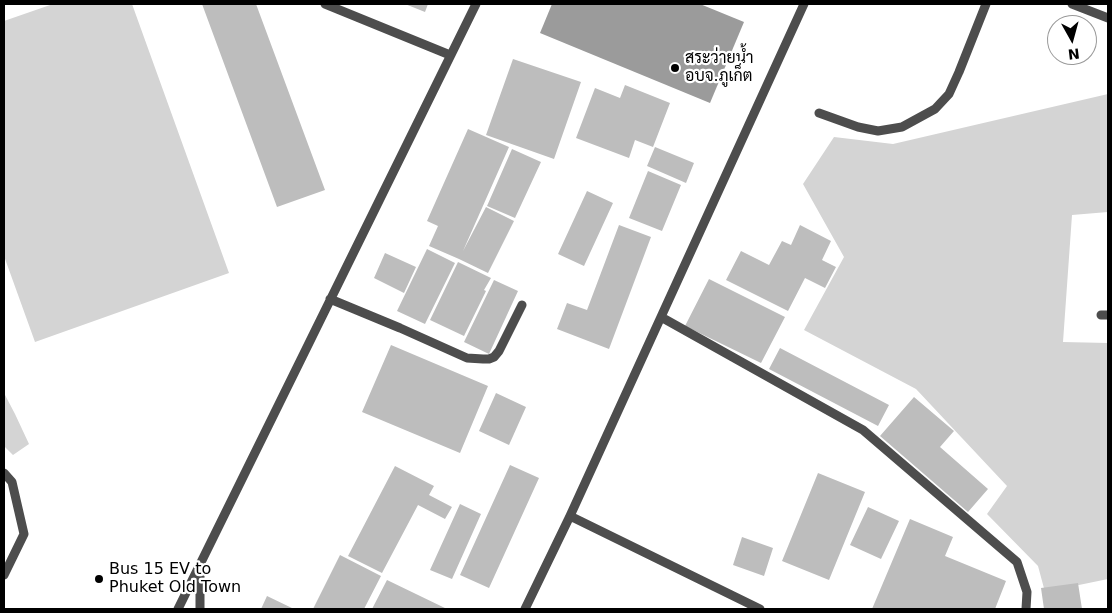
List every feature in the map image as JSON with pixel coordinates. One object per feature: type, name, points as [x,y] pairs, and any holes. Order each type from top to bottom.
[{"type":"street","points":[[325,4],[450,55]]},
{"type":"street","points":[[178,609],[476,4]]},
{"type":"street","points":[[525,609],[570,516],[804,4]]},
{"type":"street","points":[[819,113],[858,127],[878,131],[902,127],[935,108],[948,94],[959,72],[986,4]]},
{"type":"street","points":[[1072,4],[1108,18]]},
{"type":"street","points":[[330,299],[467,358],[482,359],[494,356],[498,351],[522,305]]},
{"type":"street","points":[[661,317],[863,430],[1017,562],[1027,592],[1026,609]]},
{"type":"street","points":[[4,473],[12,482],[24,534],[4,575]]},
{"type":"street","points":[[570,516],[760,609]]},
{"type":"street","points":[[200,564],[200,609]]},
{"type":"shaded area","points":[[53,4],[132,4],[229,273],[35,342],[4,256],[4,21]]},
{"type":"shaded area","name":"สระว่ายน้ำ อบจ.ภูเก็ต","points":[[552,4],[700,4],[744,22],[710,103],[540,33]]},
{"type":"shaded area","points":[[1108,94],[1108,212],[1072,215],[1063,342],[1108,343],[1108,579],[1045,592],[1038,566],[987,514],[1007,486],[916,389],[804,330],[844,257],[803,184],[834,137],[893,144]]},
{"type":"shaded area","points":[[4,393],[29,444],[13,455],[4,446]]},
{"type":"building","points":[[202,4],[256,4],[325,190],[277,207]]},
{"type":"building","points":[[405,4],[428,4],[425,12]]},
{"type":"building","points":[[513,59],[581,82],[554,159],[486,135]]},
{"type":"building","points":[[625,85],[670,103],[653,147],[635,140],[629,158],[576,138],[595,88],[620,98]]},
{"type":"building","points":[[468,129],[509,147],[463,251],[486,207],[514,221],[488,273],[429,246],[438,226],[427,221]]},
{"type":"building","points":[[655,147],[694,163],[686,183],[647,166]]},
{"type":"building","points":[[512,149],[541,162],[515,218],[487,206]]},
{"type":"building","points":[[648,171],[681,185],[662,231],[629,218]]},
{"type":"building","points":[[587,191],[613,203],[584,266],[558,254]]},
{"type":"building","points":[[619,225],[651,237],[609,349],[557,329],[567,303],[587,310]]},
{"type":"building","points":[[800,225],[831,241],[822,260],[836,267],[825,288],[805,278],[788,311],[726,280],[741,251],[769,265],[782,241],[791,245]]},
{"type":"building","points":[[427,249],[455,263],[425,324],[397,311]]},
{"type":"building","points":[[385,253],[416,267],[404,293],[374,278]]},
{"type":"building","points":[[458,262],[491,278],[464,336],[430,320]]},
{"type":"building","points":[[709,279],[785,317],[761,363],[685,326]]},
{"type":"building","points":[[494,280],[518,291],[489,354],[464,342]]},
{"type":"building","points":[[391,345],[488,386],[460,453],[362,412]]},
{"type":"building","points":[[780,348],[889,405],[878,426],[769,369]]},
{"type":"building","points":[[496,393],[526,407],[509,445],[479,431]]},
{"type":"building","points":[[914,397],[954,431],[940,447],[988,489],[968,512],[880,436]]},
{"type":"building","points":[[510,465],[539,478],[489,588],[460,575]]},
{"type":"building","points":[[395,466],[434,486],[429,495],[452,507],[445,519],[418,505],[382,573],[348,556]]},
{"type":"building","points":[[818,473],[865,492],[829,580],[782,561]]},
{"type":"building","points":[[460,504],[481,514],[452,579],[430,570]]},
{"type":"building","points":[[868,507],[899,521],[881,559],[850,545]]},
{"type":"building","points":[[910,519],[953,537],[945,556],[1006,581],[995,609],[872,609]]},
{"type":"building","points":[[742,537],[773,548],[764,576],[733,565]]},
{"type":"building","points":[[340,555],[381,576],[364,609],[313,609]]},
{"type":"building","points":[[387,580],[447,609],[372,609]]},
{"type":"building","points":[[1078,583],[1082,609],[1044,609],[1041,588]]},
{"type":"building","points":[[267,596],[294,609],[261,609]]},
{"type":"place","name":"สระว่ายน้ำ อบจ.ภูเก็ต","points":[[675,68]]},
{"type":"place","name":"Bus 15 EV to Phuket Old Town","points":[[99,579]]}]
